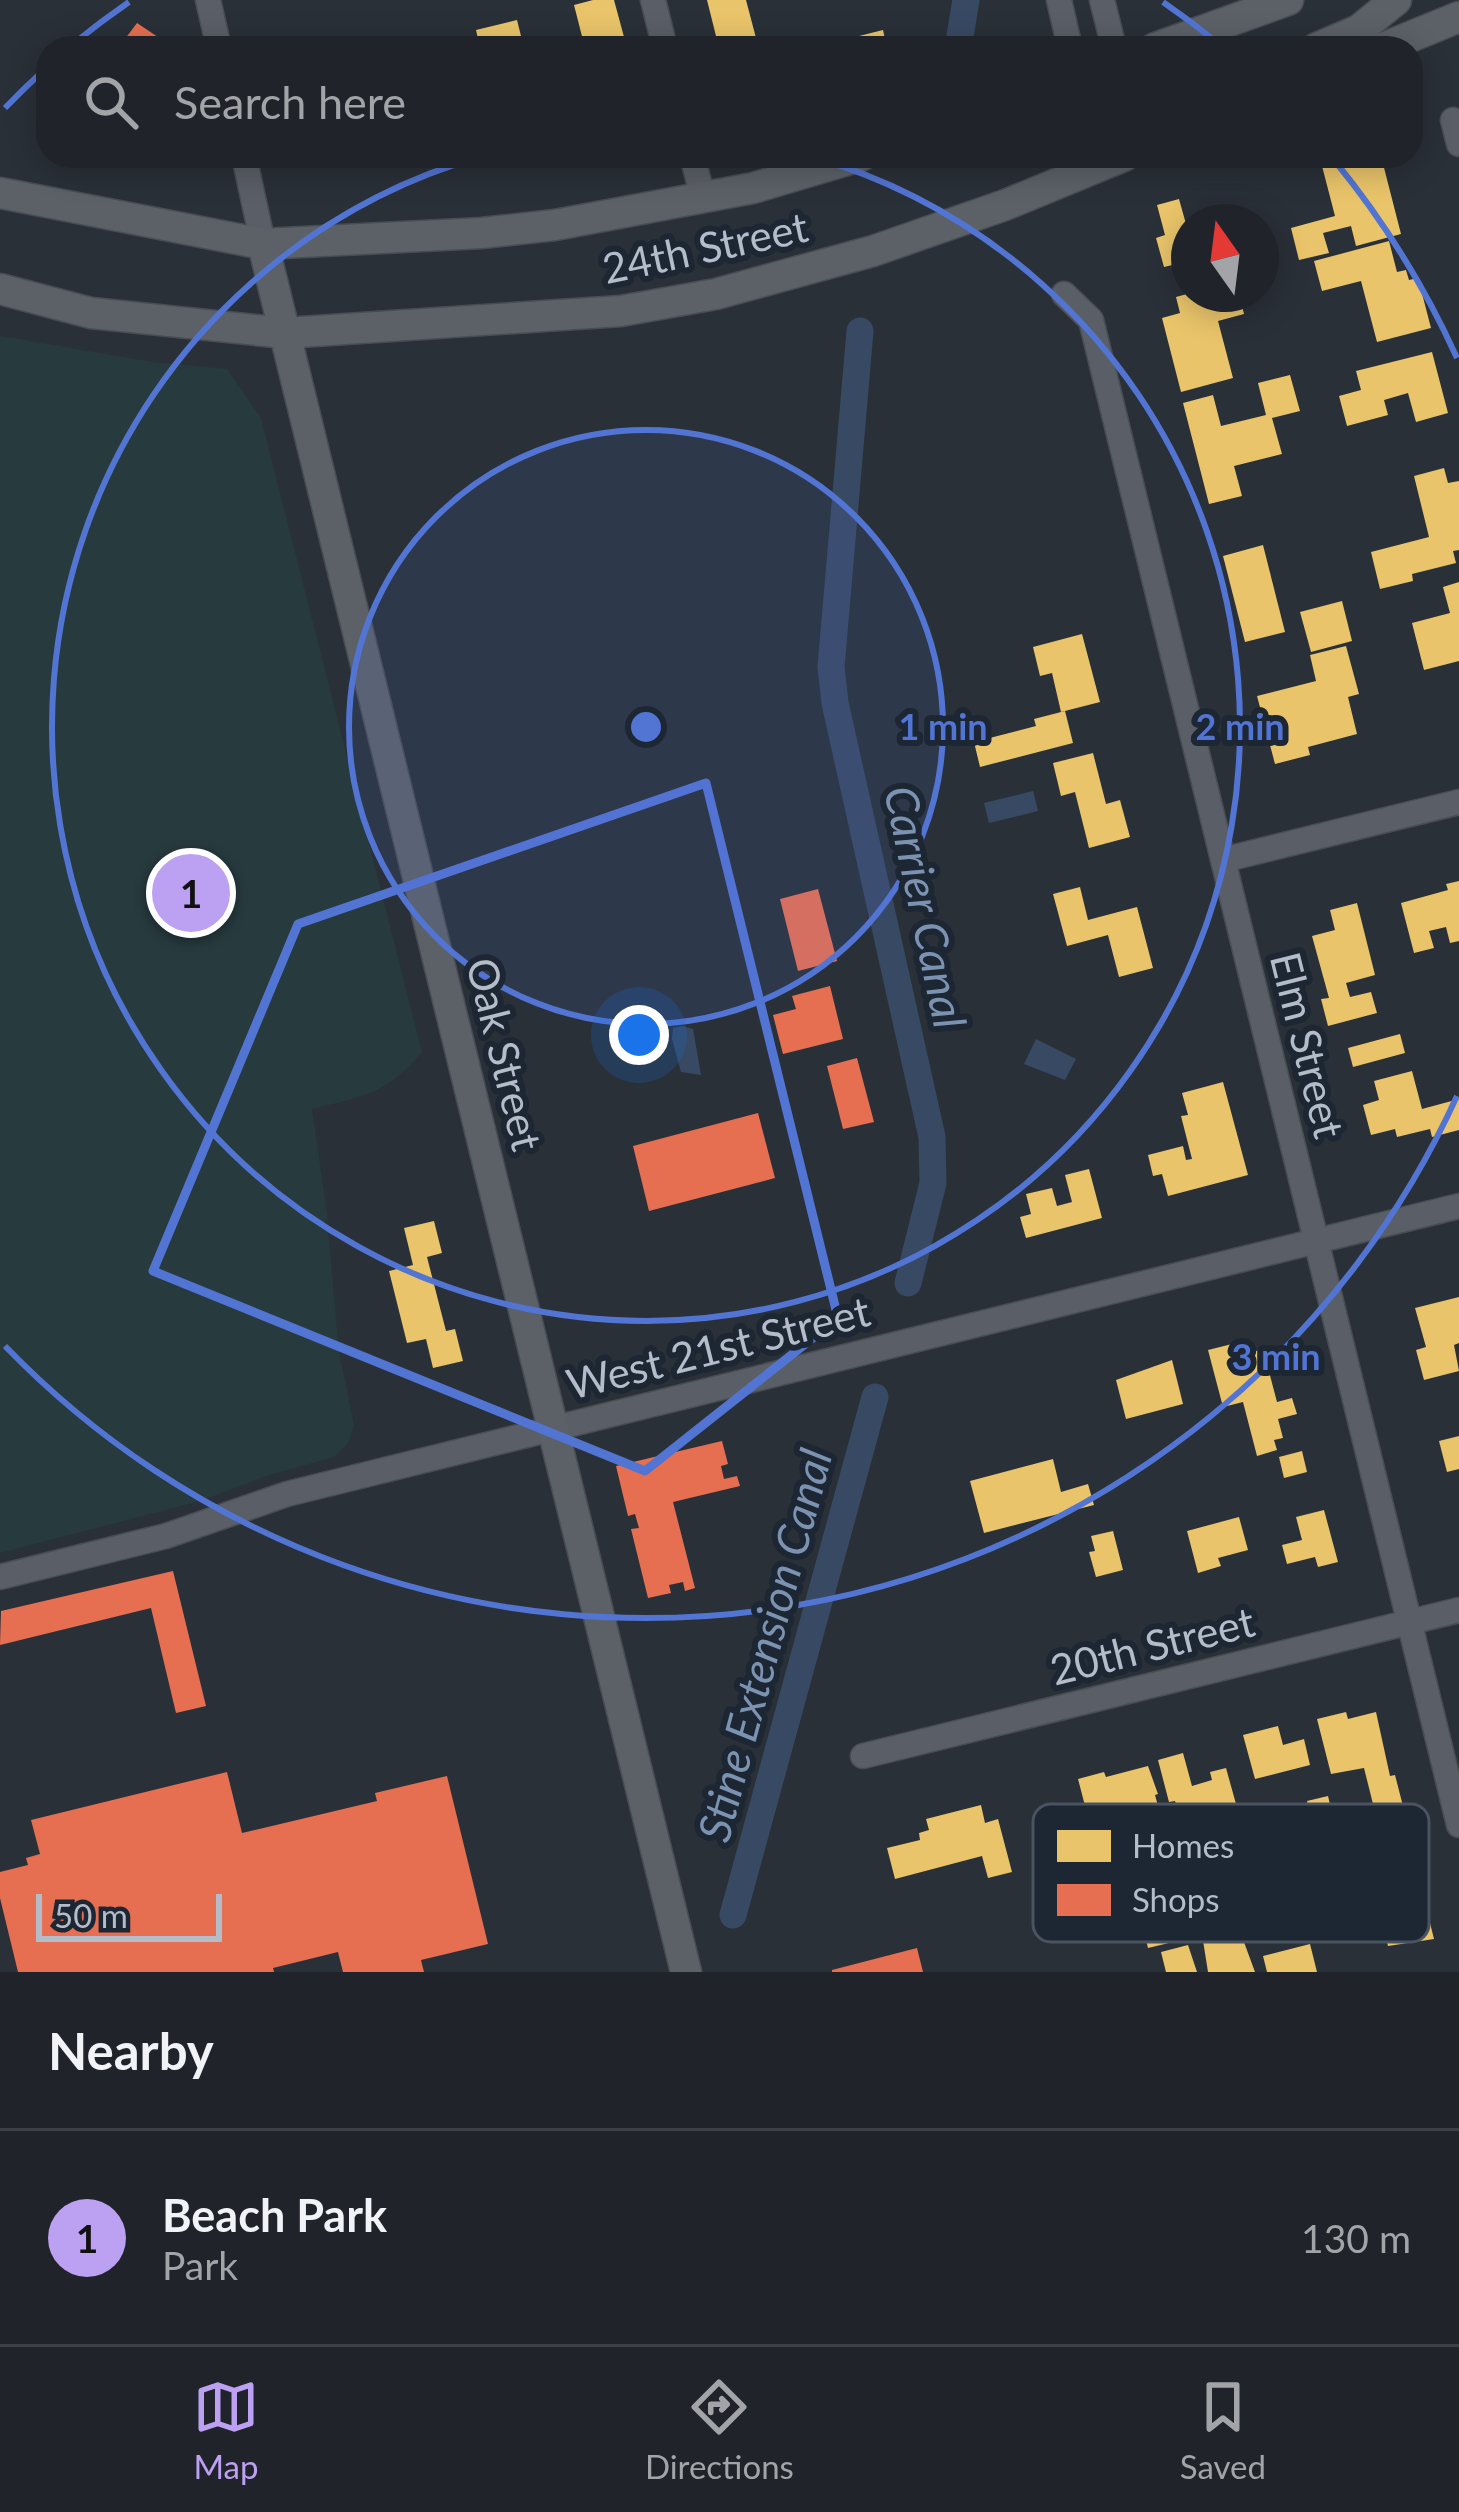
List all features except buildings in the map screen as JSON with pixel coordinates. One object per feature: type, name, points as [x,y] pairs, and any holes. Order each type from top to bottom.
[{"type":"main road","points":[[1188,36],[1288,0]]},
{"type":"main road","points":[[1345,36],[1396,0]]},
{"type":"main road","points":[[1412,36],[1459,16]]},
{"type":"main road","name":"24th Street","points":[[0,193],[263,244],[555,225],[824,168]]},
{"type":"main road","name":"24th Street","points":[[0,289],[91,313],[285,333],[568,317],[716,294],[948,226],[1094,168]]},
{"type":"main road","name":"Oak Street","points":[[263,244],[686,1972]]},
{"type":"street","points":[[208,0],[216,36]]},
{"type":"street","points":[[653,0],[662,36]]},
{"type":"street","points":[[1059,0],[1067,36]]},
{"type":"street","points":[[1102,0],[1111,36]]},
{"type":"street","name":"Oak Street","points":[[247,168],[263,244]]},
{"type":"street","points":[[695,168],[703,197]]},
{"type":"street","name":"Elm Street","points":[[1064,294],[1091,320],[1459,1825]]},
{"type":"street","points":[[1222,860],[1459,802]]},
{"type":"street","name":"West 21st Street","points":[[0,1577],[166,1536],[287,1494],[1459,1206]]},
{"type":"street","name":"20th Street","points":[[863,1756],[1459,1610]]},
{"type":"highlighted area","points":[[706,783],[838,1318],[645,1471],[153,1271],[298,924]]},
{"type":"green space","points":[[0,336],[153,362],[227,369],[261,418],[422,1052],[385,1085],[312,1109],[328,1220],[324,1223],[339,1352],[354,1425],[348,1443],[334,1457],[200,1501],[0,1553]]},
{"type":"water","points":[[1033,791],[1038,811],[989,823],[984,803]]},
{"type":"water","points":[[673,1028],[693,1029],[701,1075],[681,1072],[672,1039]]},
{"type":"water","points":[[1036,1039],[1076,1059],[1065,1080],[1024,1064]]},
{"type":"waterway","name":"Carrier Canal","points":[[960,36],[966,0]]},
{"type":"waterway","name":"Carrier Canal","points":[[860,331],[831,667],[835,703],[932,1137],[933,1183],[908,1283]]},
{"type":"waterway","name":"Stine Extension Canal","points":[[733,1915],[875,1397]]},
{"type":"place","name":"Beach Park","points":[[191,893]]}]
